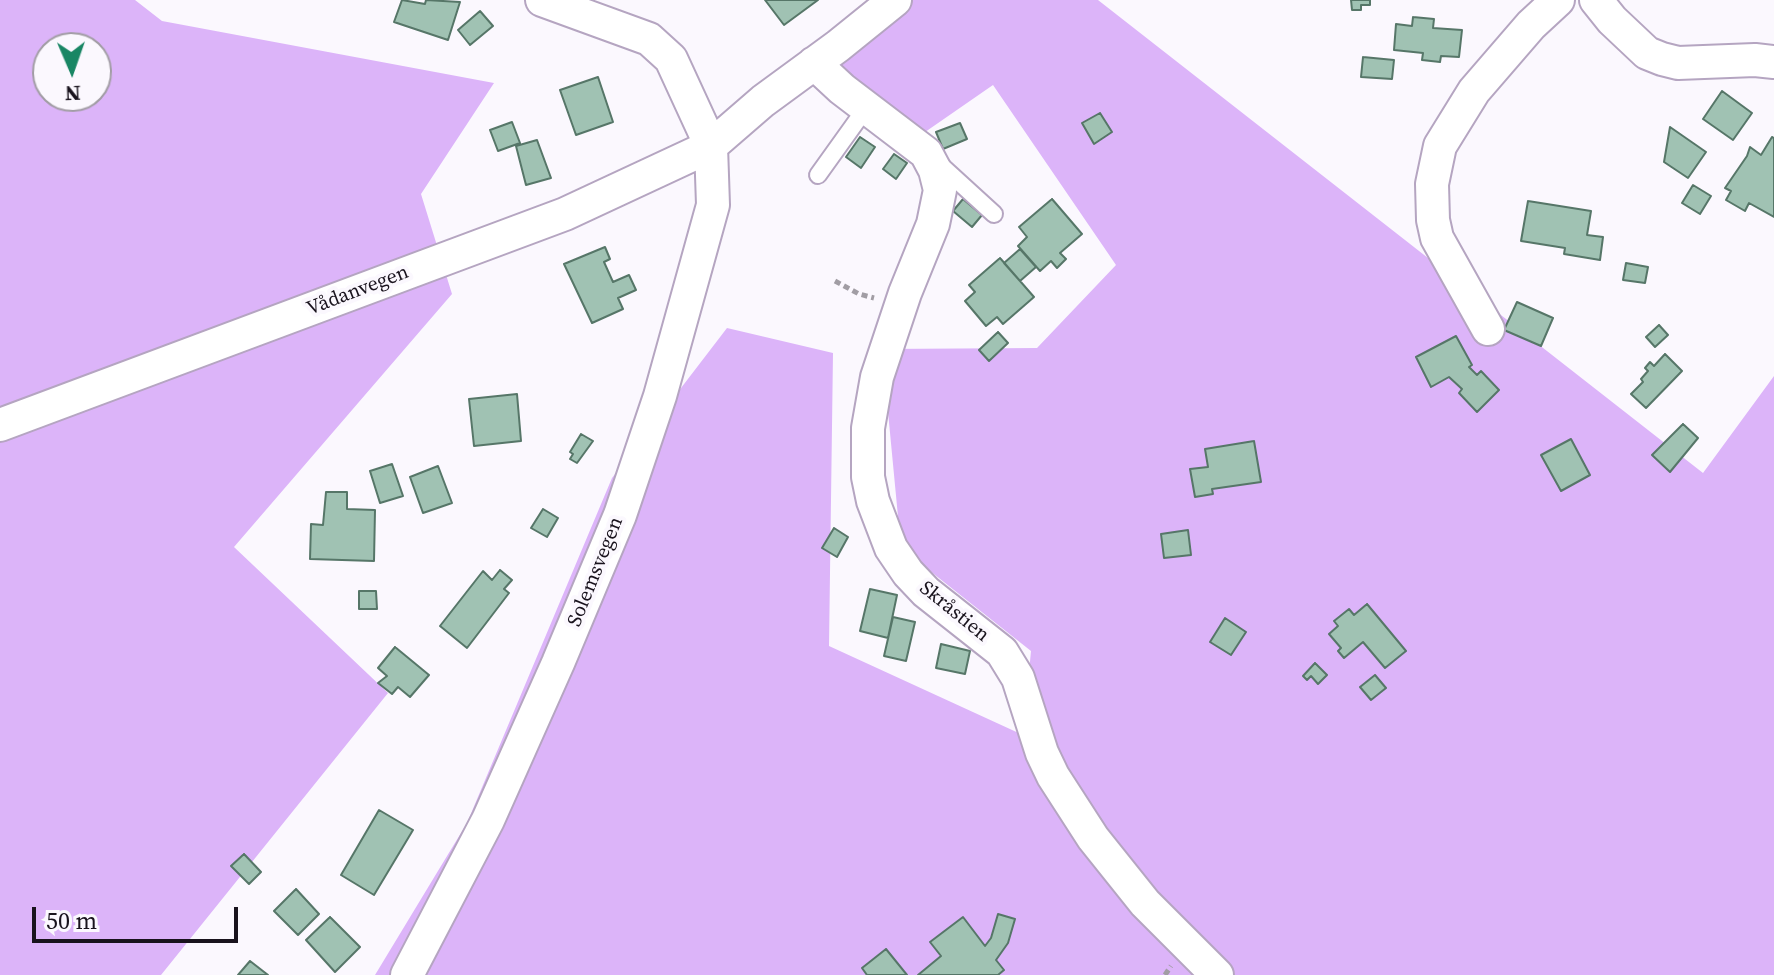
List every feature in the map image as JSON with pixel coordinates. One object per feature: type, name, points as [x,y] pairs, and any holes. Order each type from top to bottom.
[{"type":"street","points":[[542,0],[649,39],[671,59],[711,146]]},
{"type":"street","name":"Vådanvegen","points":[[0,425],[565,214],[711,146],[763,101],[895,0]]},
{"type":"street","points":[[1488,329],[1437,238],[1432,184],[1440,146],[1474,91],[1531,25],[1558,0]]},
{"type":"street","points":[[1596,0],[1647,53],[1662,59],[1678,63],[1774,62]]},
{"type":"street","points":[[814,63],[866,108],[926,153]]},
{"type":"street","name":"Solemsvegen","points":[[407,975],[488,820],[620,515],[660,396],[704,243],[713,205],[711,146]]},
{"type":"street","name":"Skråstien","points":[[926,153],[935,170],[940,190],[939,204],[877,377],[867,454],[873,501],[891,548],[908,573],[926,592],[1002,652],[1018,678],[1042,753],[1053,776],[1093,838],[1145,903],[1217,975]]},
{"type":"lane","points":[[818,175],[866,108]]},
{"type":"lane","points":[[926,153],[994,214]]},
{"type":"path","points":[[835,281],[859,294],[901,303]]},
{"type":"shaded area","points":[[0,0],[135,0],[162,21],[494,83],[421,194],[452,294],[234,547],[388,693],[161,975],[0,975]]},
{"type":"shaded area","points":[[911,0],[1098,0],[1703,473],[1774,376],[1774,975],[375,975],[467,823],[612,478],[727,328],[833,353],[829,646],[1023,735],[1031,651],[901,548],[882,349],[1037,348],[1116,265],[993,85],[915,139],[838,65]]},
{"type":"building","points":[[402,0],[425,4],[426,0],[460,2],[448,40],[394,22]]},
{"type":"building","points":[[765,0],[818,0],[784,25]]},
{"type":"building","points":[[1351,0],[1370,0],[1370,5],[1361,5],[1361,10],[1352,10]]},
{"type":"building","points":[[480,11],[493,26],[470,45],[458,30]]},
{"type":"building","points":[[1413,17],[1434,19],[1433,28],[1462,30],[1459,57],[1441,56],[1440,62],[1422,60],[1423,53],[1394,50],[1396,24],[1412,26]]},
{"type":"building","points":[[1363,57],[1394,60],[1392,79],[1361,77]]},
{"type":"building","points":[[598,77],[613,122],[576,135],[560,90]]},
{"type":"building","points":[[1722,91],[1752,113],[1733,140],[1703,119]]},
{"type":"building","points":[[1100,113],[1112,132],[1094,144],[1082,123]]},
{"type":"building","points":[[512,122],[520,143],[498,151],[490,130]]},
{"type":"building","points":[[960,123],[967,139],[943,149],[936,132]]},
{"type":"building","points":[[1670,127],[1706,152],[1688,178],[1664,162]]},
{"type":"building","points":[[860,137],[875,147],[861,168],[846,157]]},
{"type":"building","points":[[1772,137],[1774,217],[1749,203],[1745,211],[1726,200],[1731,191],[1725,188],[1750,147],[1761,155]]},
{"type":"building","points":[[537,140],[551,178],[526,185],[516,146]]},
{"type":"building","points":[[894,154],[907,163],[896,179],[883,169]]},
{"type":"building","points":[[1693,185],[1711,196],[1700,214],[1682,203]]},
{"type":"building","points":[[963,199],[982,215],[972,227],[953,211]]},
{"type":"building","points":[[1052,199],[1082,234],[1060,253],[1066,259],[1057,268],[1051,261],[1040,271],[1018,246],[1027,237],[1019,227]]},
{"type":"building","points":[[1528,201],[1591,211],[1587,235],[1603,237],[1600,260],[1564,254],[1565,248],[1521,241]]},
{"type":"building","points":[[605,247],[610,259],[604,262],[613,282],[629,275],[636,290],[618,298],[623,309],[592,323],[564,264]]},
{"type":"building","points":[[1020,249],[1036,267],[1020,281],[1004,263]]},
{"type":"building","points":[[1000,258],[1034,297],[1003,324],[997,317],[986,326],[965,301],[975,292],[969,285]]},
{"type":"building","points":[[1626,263],[1648,267],[1645,283],[1623,280]]},
{"type":"building","points":[[1517,302],[1553,318],[1541,346],[1504,330]]},
{"type":"building","points":[[1659,325],[1668,335],[1655,347],[1646,337]]},
{"type":"building","points":[[998,332],[1008,343],[989,361],[979,350]]},
{"type":"building","points":[[1456,336],[1472,365],[1469,367],[1477,375],[1481,371],[1499,390],[1477,412],[1459,393],[1462,389],[1449,377],[1431,387],[1416,357]]},
{"type":"building","points":[[1665,354],[1682,371],[1646,408],[1631,394],[1643,382],[1641,379],[1648,371],[1645,368],[1650,362],[1654,366]]},
{"type":"building","points":[[517,394],[521,441],[474,446],[469,399]]},
{"type":"building","points":[[1683,424],[1698,438],[1670,472],[1652,455]]},
{"type":"building","points":[[581,434],[593,441],[577,463],[570,459],[573,454],[570,452]]},
{"type":"building","points":[[1571,439],[1590,475],[1561,491],[1541,455]]},
{"type":"building","points":[[1254,441],[1261,482],[1212,489],[1213,494],[1195,497],[1190,469],[1208,467],[1205,449]]},
{"type":"building","points":[[392,464],[403,496],[380,503],[370,471]]},
{"type":"building","points":[[438,466],[452,503],[423,513],[410,477]]},
{"type":"building","points":[[326,492],[347,492],[347,509],[375,510],[374,561],[310,559],[311,524],[323,525]]},
{"type":"building","points":[[543,509],[558,518],[547,537],[531,528]]},
{"type":"building","points":[[834,528],[848,537],[837,557],[822,548]]},
{"type":"building","points":[[1188,530],[1191,555],[1164,558],[1161,534]]},
{"type":"building","points":[[500,570],[512,580],[504,589],[509,593],[467,648],[440,626],[483,571],[492,580]]},
{"type":"building","points":[[870,589],[897,595],[888,638],[860,631]]},
{"type":"building","points":[[359,591],[376,591],[377,609],[359,609]]},
{"type":"building","points":[[1367,604],[1406,651],[1385,668],[1363,642],[1344,658],[1338,651],[1341,648],[1329,634],[1338,626],[1334,621],[1349,609],[1354,615]]},
{"type":"building","points":[[893,617],[915,622],[906,661],[884,656]]},
{"type":"building","points":[[1225,618],[1246,632],[1231,655],[1210,642]]},
{"type":"building","points":[[941,644],[970,651],[965,674],[936,668]]},
{"type":"building","points":[[395,647],[429,675],[410,697],[398,687],[392,694],[378,683],[387,676],[378,668]]},
{"type":"building","points":[[1315,663],[1327,675],[1318,684],[1311,676],[1307,680],[1303,676]]},
{"type":"building","points":[[1375,675],[1386,688],[1371,700],[1360,687]]},
{"type":"building","points":[[379,810],[413,830],[374,895],[341,875]]},
{"type":"building","points":[[244,854],[261,872],[249,884],[231,866]]},
{"type":"building","points":[[296,889],[319,914],[298,935],[274,911]]},
{"type":"building","points":[[998,914],[1015,919],[1008,943],[996,960],[1004,970],[998,975],[918,975],[941,956],[930,942],[963,917],[985,946],[991,938]]},
{"type":"building","points":[[330,917],[360,947],[335,972],[306,940]]},
{"type":"building","points":[[886,949],[907,975],[867,975],[862,968]]},
{"type":"building","points":[[250,961],[268,975],[238,975]]}]
